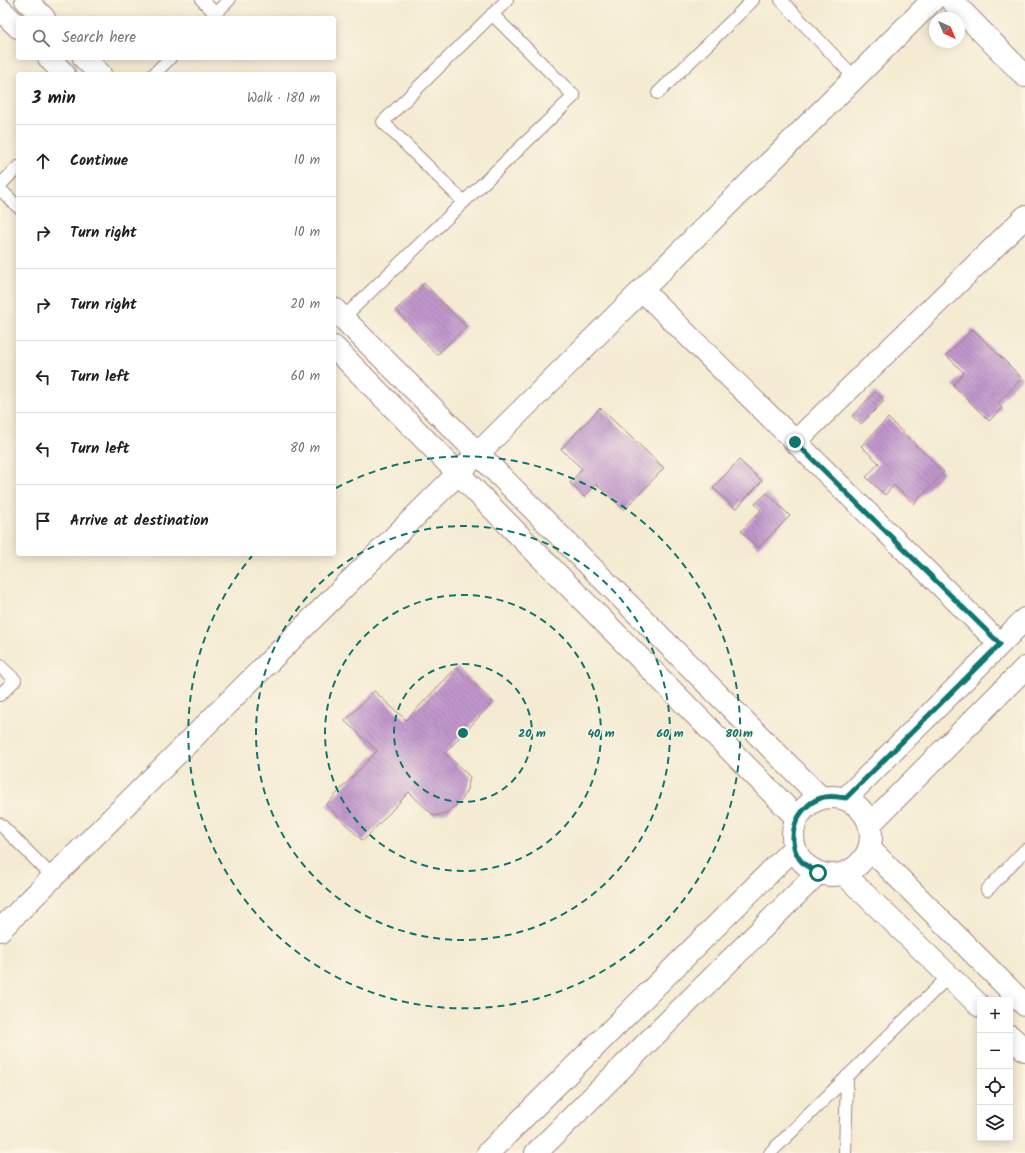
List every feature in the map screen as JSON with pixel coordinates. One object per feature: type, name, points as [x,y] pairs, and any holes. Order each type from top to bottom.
[{"type":"street","points":[[26,0],[42,16]]},
{"type":"street","points":[[0,930],[933,0]]},
{"type":"street","points":[[950,0],[1025,76]]},
{"type":"street","points":[[0,9],[16,25]]},
{"type":"street","points":[[51,60],[62,72]]},
{"type":"street","points":[[86,60],[98,72]]},
{"type":"street","points":[[795,442],[1025,217]]},
{"type":"street","points":[[642,290],[1000,644]]},
{"type":"street","points":[[339,314],[821,798]]},
{"type":"street","points":[[336,349],[797,818]]},
{"type":"street","points":[[846,798],[1025,619]]},
{"type":"street","points":[[870,824],[1025,668]]},
{"type":"street","points":[[835,796],[846,798],[862,809],[870,824],[872,838],[870,849],[858,866],[844,874],[829,875],[818,873],[802,861],[794,848],[793,832],[797,818],[806,806],[821,798],[835,796]]},
{"type":"street","points":[[488,1153],[794,848]]},
{"type":"street","points":[[870,849],[1025,1005]]},
{"type":"street","points":[[536,1153],[818,873]]},
{"type":"street","points":[[844,874],[977,1003]]},
{"type":"street","points":[[1013,1039],[1025,1050]]},
{"type":"lane","points":[[202,0],[213,16],[229,0]]},
{"type":"lane","points":[[464,202],[384,122],[507,0]]},
{"type":"lane","points":[[658,93],[753,0]]},
{"type":"lane","points":[[781,0],[855,78]]},
{"type":"lane","points":[[339,314],[464,202],[574,96],[492,14]]},
{"type":"lane","points":[[156,72],[168,60]]},
{"type":"lane","points":[[0,184],[16,169]]},
{"type":"lane","points":[[0,189],[16,205]]},
{"type":"lane","points":[[0,666],[15,680],[0,695]]},
{"type":"lane","points":[[0,824],[54,877]]},
{"type":"lane","points":[[987,890],[1025,850]]},
{"type":"lane","points":[[770,1153],[949,976]]},
{"type":"lane","points":[[845,1153],[847,1076]]},
{"type":"building","points":[[424,283],[466,327],[437,355],[396,310]]},
{"type":"building","points":[[973,329],[1022,378],[998,403],[1002,408],[989,421],[953,385],[964,373],[946,355]]},
{"type":"building","points":[[875,392],[884,401],[861,424],[852,416]]},
{"type":"building","points":[[600,408],[664,468],[624,510],[596,484],[584,497],[570,483],[582,469],[561,449]]},
{"type":"building","points":[[888,418],[944,472],[914,504],[894,485],[885,495],[866,477],[879,463],[861,446]]},
{"type":"building","points":[[739,460],[762,481],[736,509],[713,488]]},
{"type":"building","points":[[767,493],[790,516],[758,548],[741,531],[761,510],[755,504]]},
{"type":"building","points":[[457,667],[493,702],[445,753],[470,777],[462,800],[448,812],[434,816],[409,792],[363,841],[326,805],[377,751],[345,721],[374,691],[406,720]]},
{"type":"route","points":[[795,442],[1000,644],[846,798],[835,796],[821,798],[806,806],[797,818],[793,832],[794,848],[802,861],[818,873]]}]
